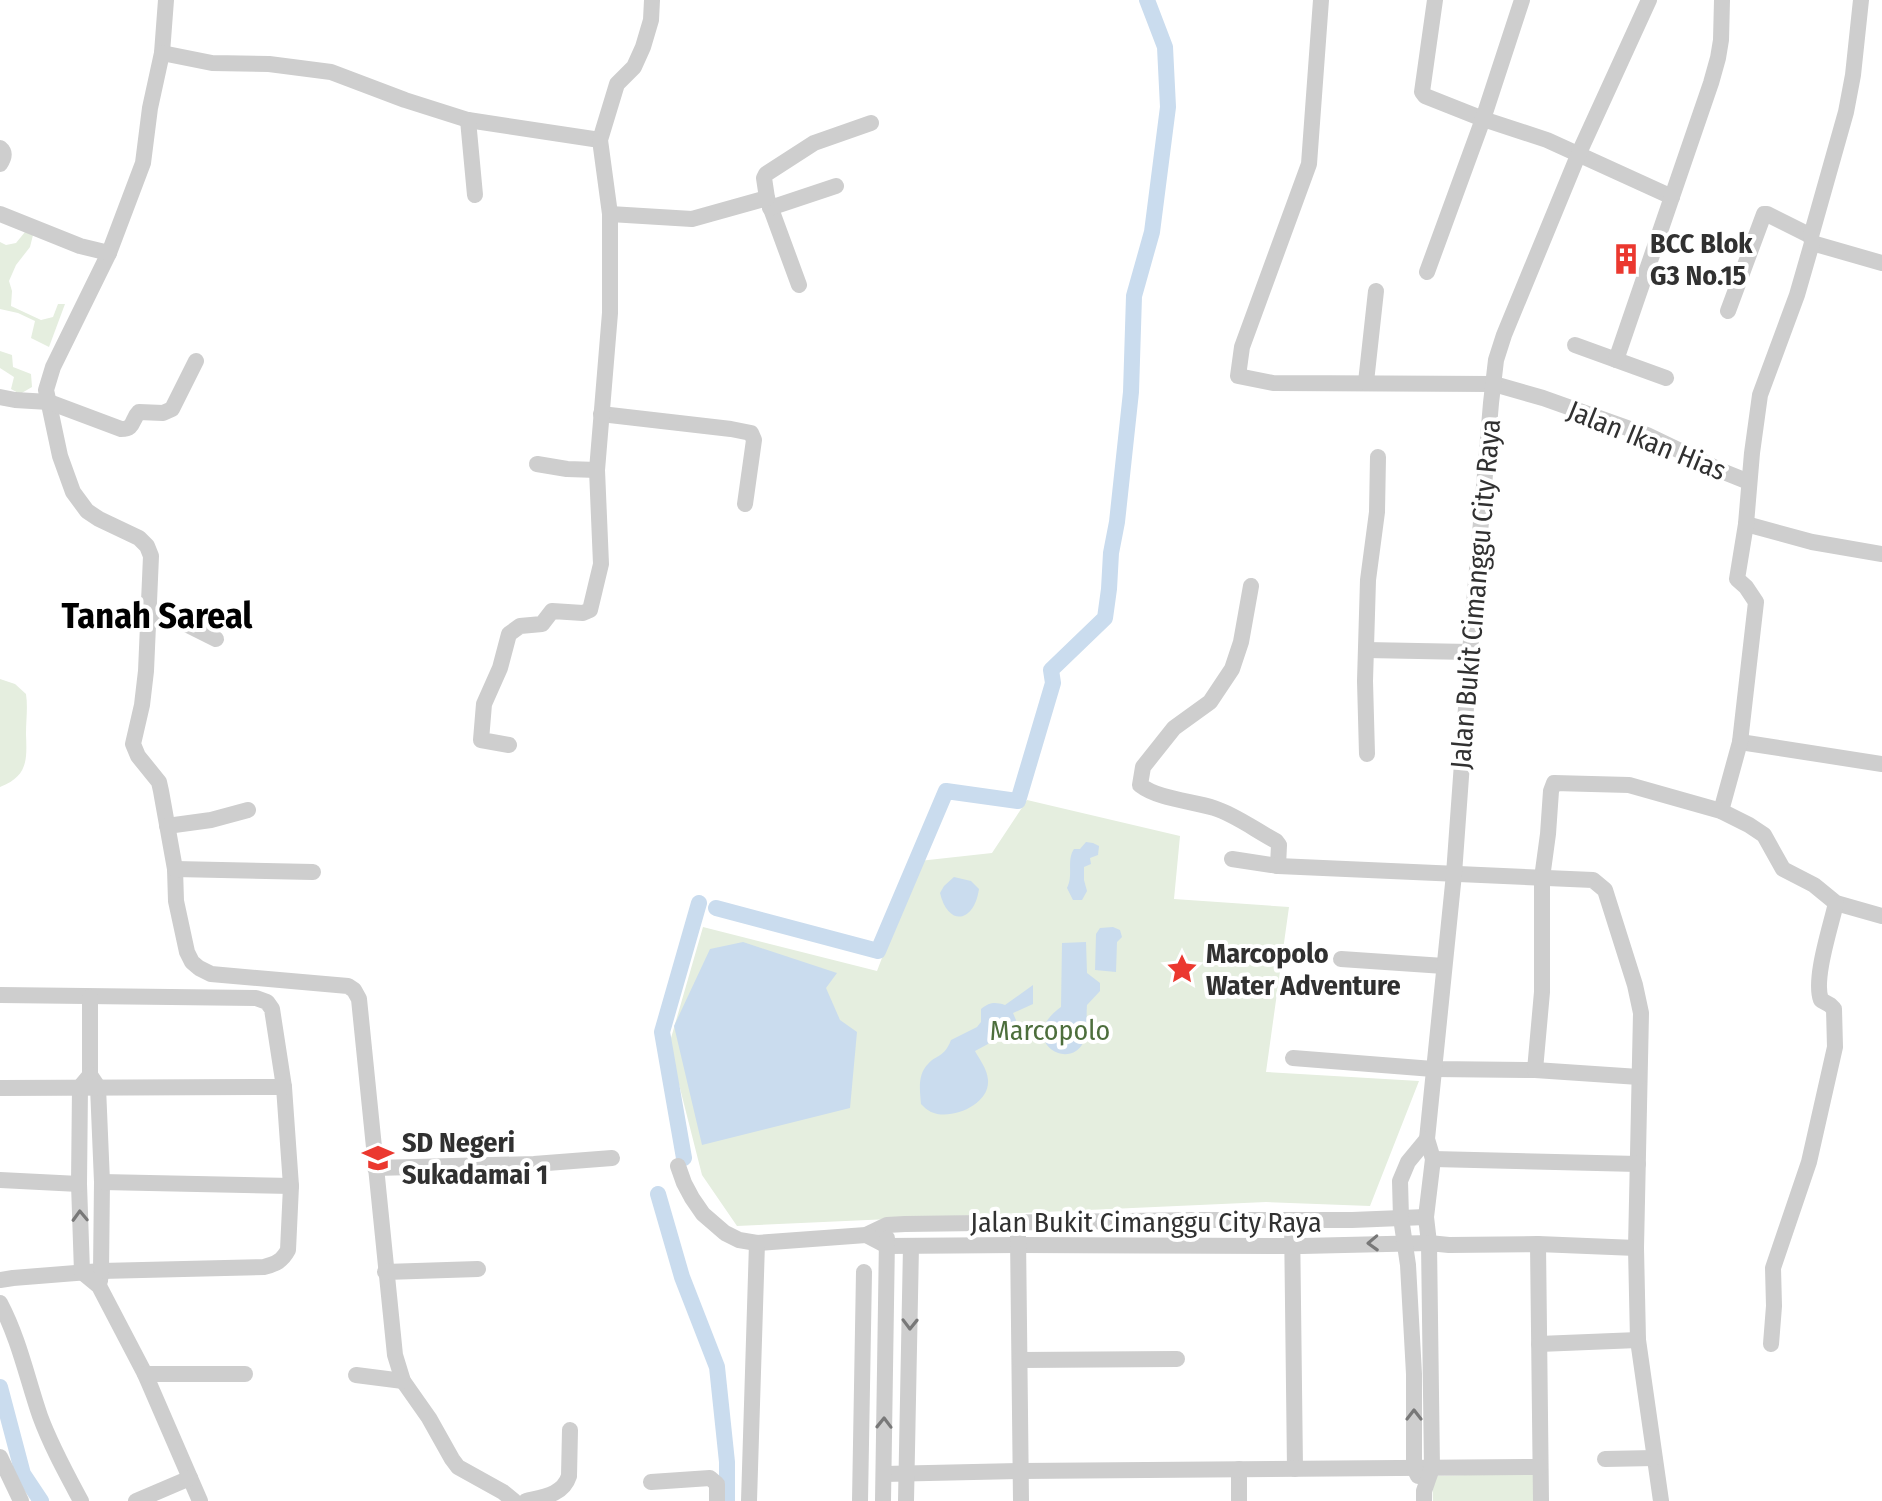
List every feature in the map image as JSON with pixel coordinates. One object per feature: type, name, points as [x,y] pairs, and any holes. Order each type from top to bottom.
[{"type":"street","points":[[166,0],[162,53],[150,108],[143,163],[109,253],[53,367],[46,390],[60,456],[73,492],[87,511],[139,538],[151,556],[146,671],[133,744],[138,756],[159,782],[175,869],[176,901],[187,952],[192,962],[211,974],[340,984],[354,990],[359,999],[395,1355],[403,1381],[458,1467],[514,1501]]},
{"type":"street","points":[[509,745],[481,740],[484,704],[500,668],[509,634],[520,626],[542,624],[552,611],[583,613],[590,610],[601,564],[597,470],[610,313],[610,214],[600,140],[617,84],[634,67],[643,47],[651,20],[652,0]]},
{"type":"street","name":"Jalan Ikan Hias","points":[[1321,0],[1309,164],[1242,347],[1238,376],[1273,383],[1494,384],[1647,435],[1749,482],[1737,579],[1756,602],[1740,742],[1721,811]]},
{"type":"street","points":[[1435,0],[1422,92],[1429,98],[1579,153],[1672,197]]},
{"type":"street","points":[[1427,272],[1483,119],[1522,0]]},
{"type":"street","name":"Jalan Bukit Cimanggu City Raya","points":[[887,1246],[1429,1243],[1426,1217],[1433,1159],[1427,1139],[1454,874],[1496,360],[1579,153],[1649,0]]},
{"type":"street","points":[[1616,360],[1718,58],[1722,0]]},
{"type":"street","points":[[1749,482],[1760,395],[1797,295],[1846,112],[1861,0]]},
{"type":"street","points":[[162,53],[212,63],[269,64],[331,72],[468,120],[600,140]]},
{"type":"street","points":[[468,120],[475,195]]},
{"type":"street","points":[[799,285],[768,203],[764,178],[814,143],[871,123]]},
{"type":"street","points":[[0,148],[4,156],[0,164]]},
{"type":"street","points":[[610,214],[692,219],[836,186]]},
{"type":"street","points":[[0,214],[80,246],[109,253]]},
{"type":"street","points":[[1728,311],[1764,214],[1811,240],[1882,263]]},
{"type":"street","points":[[1366,382],[1376,291]]},
{"type":"street","points":[[1575,345],[1666,378]]},
{"type":"street","points":[[0,397],[49,402],[121,429],[129,429],[139,412],[163,413],[172,409],[196,361]]},
{"type":"street","points":[[601,414],[751,433],[754,440],[745,504]]},
{"type":"street","points":[[1367,754],[1368,580],[1377,512],[1378,457]]},
{"type":"street","points":[[537,464],[597,470]]},
{"type":"street","points":[[1746,524],[1812,542],[1882,554]]},
{"type":"street","points":[[1251,586],[1241,642],[1232,669],[1210,702],[1166,737],[1143,767],[1140,785],[1233,815],[1276,841],[1279,845],[1278,866]]},
{"type":"street","points":[[148,612],[188,625],[216,639]]},
{"type":"street","points":[[1366,650],[1470,652]]},
{"type":"street","points":[[1740,742],[1882,764]]},
{"type":"street","points":[[1535,1070],[1542,992],[1542,878],[1554,783],[1629,785],[1721,811],[1764,835],[1783,869],[1808,880],[1836,903],[1882,916]]},
{"type":"street","points":[[167,826],[211,820],[248,810]]},
{"type":"street","points":[[1232,859],[1278,866],[1593,880],[1605,890],[1641,1013],[1636,1248],[1638,1340],[1661,1501]]},
{"type":"street","points":[[175,869],[313,872]]},
{"type":"street","points":[[1771,1344],[1773,1268],[1809,1162],[1835,1047],[1834,1009],[1821,1000],[1818,993],[1836,903]]},
{"type":"street","points":[[1341,959],[1444,966]]},
{"type":"street","points":[[0,995],[256,998],[267,1002],[272,1009],[284,1087],[291,1186],[288,1250],[276,1264],[100,1279],[82,1272],[0,1280]]},
{"type":"street","points":[[82,1272],[79,1184],[90,1083],[90,997]]},
{"type":"street","points":[[1293,1058],[1433,1069],[1535,1070],[1639,1077]]},
{"type":"street","points":[[90,1083],[102,1182],[100,1279],[200,1501]]},
{"type":"street","points":[[0,1088],[90,1083],[284,1087]]},
{"type":"street","points":[[1424,1496],[1414,1468],[1414,1374],[1400,1181],[1408,1162],[1427,1139]]},
{"type":"street","points":[[375,1168],[534,1164],[612,1158]]},
{"type":"street","points":[[1433,1159],[1638,1164]]},
{"type":"street","points":[[678,1166],[692,1198],[714,1224],[739,1240],[757,1243],[866,1235],[887,1225],[883,1501]]},
{"type":"street","points":[[0,1180],[79,1184]]},
{"type":"street","points":[[102,1182],[291,1186]]},
{"type":"street","name":"Jalan Bukit Cimanggu City Raya","points":[[887,1225],[1426,1217]]},
{"type":"street","points":[[1292,1220],[1295,1469]]},
{"type":"street","points":[[1017,1222],[1021,1501]]},
{"type":"street","points":[[866,1235],[887,1246]]},
{"type":"street","points":[[749,1501],[757,1243]]},
{"type":"street","points":[[1424,1496],[1432,1468],[1429,1243],[1636,1248]]},
{"type":"street","points":[[1538,1244],[1541,1501]]},
{"type":"street","points":[[906,1501],[911,1246]]},
{"type":"street","points":[[385,1268],[478,1266]]},
{"type":"street","points":[[860,1501],[864,1272]]},
{"type":"street","points":[[0,1303],[15,1337],[54,1453],[81,1501]]},
{"type":"street","points":[[1539,1344],[1638,1340]]},
{"type":"street","points":[[1020,1360],[1177,1359]]},
{"type":"street","points":[[145,1374],[245,1374]]},
{"type":"street","points":[[356,1375],[403,1381]]},
{"type":"street","points":[[526,1501],[550,1496],[566,1483],[569,1476],[570,1430]]},
{"type":"street","points":[[0,1457],[21,1501]]},
{"type":"street","points":[[1605,1459],[1654,1458]]},
{"type":"street","points":[[884,1474],[1540,1467]]},
{"type":"street","points":[[1239,1469],[1239,1501]]},
{"type":"street","points":[[136,1501],[190,1478]]},
{"type":"street","points":[[651,1482],[710,1478],[717,1484],[717,1501]]},
{"type":"green space","points":[[25,232],[33,235],[30,247],[16,265],[9,281],[11,306],[41,320],[53,317],[58,304],[65,304],[49,347],[31,338],[35,321],[0,309],[0,242],[6,245],[16,243]]},
{"type":"green space","points":[[0,351],[12,355],[13,367],[31,374],[32,387],[20,394],[11,389],[14,377],[0,368]]},
{"type":"green space","points":[[0,679],[15,684],[26,694],[27,709],[24,766],[16,778],[0,787]]},
{"type":"green space","name":"Marcopolo","points":[[1027,800],[1180,836],[1174,899],[1289,907],[1266,1072],[1419,1081],[1370,1206],[1266,1202],[737,1226],[702,1175],[669,1045],[703,927],[877,971],[919,861],[992,853]]},
{"type":"green space","points":[[1534,1473],[1535,1501],[1433,1501],[1432,1476]]},
{"type":"water","points":[[1086,842],[1099,846],[1098,855],[1090,858],[1091,864],[1084,867],[1087,891],[1082,900],[1073,900],[1067,888],[1071,858],[1074,849],[1080,849]]},
{"type":"water","points":[[954,877],[971,881],[979,889],[972,909],[961,916],[949,912],[940,893]]},
{"type":"water","points":[[1100,928],[1120,930],[1122,937],[1117,942],[1116,972],[1095,970],[1096,934]]},
{"type":"water","points":[[743,942],[837,973],[826,988],[840,1020],[857,1032],[850,1108],[702,1145],[674,1026],[710,949]]},
{"type":"water","points":[[1086,942],[1087,973],[1100,983],[1100,991],[1087,1005],[1083,1043],[1076,1051],[1058,1053],[1044,1040],[1043,1030],[1048,1019],[1061,1007],[1062,943]]},
{"type":"water","points":[[1033,985],[1033,1004],[1013,1013],[1016,1020],[1011,1035],[1003,1038],[993,1036],[988,1044],[975,1051],[988,1080],[983,1097],[968,1109],[949,1114],[931,1112],[921,1104],[920,1083],[928,1064],[943,1053],[951,1040],[977,1027],[981,1022],[981,1009],[993,1003],[1005,1005]]},
{"type":"waterway","points":[[716,908],[878,951],[946,791],[1018,801],[1053,683],[1051,670],[1105,618],[1131,392],[1134,296],[1152,232],[1168,107],[1165,47],[1147,0]]},
{"type":"waterway","points":[[684,1158],[662,1032],[699,903]]},
{"type":"waterway","points":[[658,1194],[682,1277],[717,1367],[727,1462],[727,1501]]},
{"type":"waterway","points":[[0,1387],[23,1474],[41,1501]]},
{"type":"place","name":"BCC Blok G3 No.15","points":[[1626,259]]},
{"type":"place","name":"Marcopolo Water Adventure","points":[[1182,969]]},
{"type":"place","name":"SD Negeri Sukadamai 1","points":[[378,1158]]},
{"type":"district","name":"Tanah Sareal","points":[[157,615]]}]
